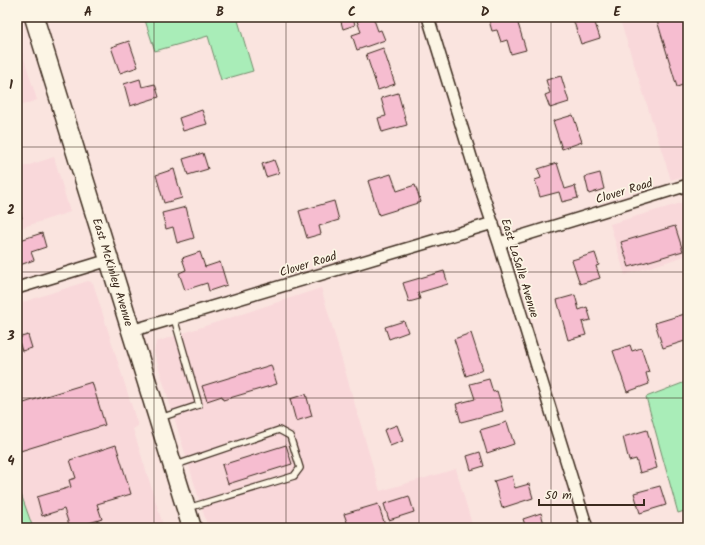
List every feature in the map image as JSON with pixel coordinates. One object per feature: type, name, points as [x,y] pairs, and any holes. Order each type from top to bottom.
[{"type":"main road","name":"East McKinley Avenue","points":[[34,17],[192,528]]},
{"type":"street","name":"East LaSalle Avenue","points":[[428,17],[587,528]]},
{"type":"street","name":"Clover Road","points":[[499,243],[688,184]]},
{"type":"street","name":"Clover Road","points":[[131,331],[493,223]]},
{"type":"street","points":[[17,288],[109,260]]},
{"type":"lane","points":[[158,419],[199,405],[174,318]]},
{"type":"lane","points":[[172,466],[279,430],[290,436],[300,468],[294,476],[186,509]]},
{"type":"shaded area","points":[[619,17],[688,17],[688,175],[671,180]]},
{"type":"shaded area","points":[[17,36],[37,100],[17,107]]},
{"type":"shaded area","points":[[54,157],[70,212],[17,229],[17,169]]},
{"type":"shaded area","points":[[688,201],[688,255],[625,275],[610,224]]},
{"type":"shaded area","points":[[88,281],[93,283],[138,426],[133,429],[164,528],[33,528],[17,483],[17,304]]},
{"type":"shaded area","points":[[321,288],[380,491],[456,469],[473,528],[208,528],[154,352],[156,342]]},
{"type":"green space","points":[[144,17],[237,17],[253,71],[221,80],[208,36],[155,51]]},
{"type":"green space","points":[[688,381],[688,510],[678,513],[646,397]]},
{"type":"green space","points":[[17,483],[33,528],[17,528]]},
{"type":"building","points":[[353,17],[355,25],[343,29],[340,18]]},
{"type":"building","points":[[373,17],[378,31],[381,30],[385,40],[357,50],[352,35],[361,32],[357,21]]},
{"type":"building","points":[[488,17],[516,17],[526,50],[511,54],[507,40],[501,42],[497,30],[492,31]]},
{"type":"building","points":[[578,17],[593,17],[600,38],[581,44],[573,19]]},
{"type":"building","points":[[656,17],[688,17],[688,83],[677,87]]},
{"type":"building","points":[[129,41],[138,67],[120,73],[111,47]]},
{"type":"building","points":[[383,48],[395,84],[378,90],[366,54]]},
{"type":"building","points":[[561,76],[569,102],[550,108],[545,95],[550,93],[546,80]]},
{"type":"building","points":[[140,79],[142,87],[155,84],[159,97],[130,106],[124,84]]},
{"type":"building","points":[[398,93],[407,125],[382,132],[378,118],[386,116],[381,98]]},
{"type":"building","points":[[202,110],[207,124],[183,131],[179,118]]},
{"type":"building","points":[[573,115],[582,142],[562,149],[553,121]]},
{"type":"building","points":[[203,153],[208,169],[188,175],[183,159]]},
{"type":"building","points":[[274,160],[279,173],[266,177],[262,164]]},
{"type":"building","points":[[557,163],[565,189],[575,186],[578,198],[562,202],[559,192],[540,197],[535,180],[541,178],[538,169]]},
{"type":"building","points":[[174,169],[182,198],[164,203],[156,175]]},
{"type":"building","points":[[600,173],[604,189],[589,194],[585,177]]},
{"type":"building","points":[[391,174],[397,191],[415,185],[421,202],[379,215],[368,181]]},
{"type":"building","points":[[17,201],[22,218],[17,220]]},
{"type":"building","points":[[334,201],[339,220],[319,226],[321,234],[307,238],[299,211]]},
{"type":"building","points":[[186,207],[194,238],[177,243],[173,227],[166,229],[162,213]]},
{"type":"building","points":[[675,226],[683,251],[629,267],[621,242]]},
{"type":"building","points":[[42,233],[46,247],[31,252],[34,260],[17,266],[17,241]]},
{"type":"building","points":[[200,252],[205,267],[220,262],[227,285],[209,291],[207,283],[185,290],[179,273],[186,270],[182,258]]},
{"type":"building","points":[[595,253],[599,265],[596,266],[600,278],[580,284],[572,260]]},
{"type":"building","points":[[444,271],[448,284],[418,293],[420,299],[409,302],[403,283]]},
{"type":"building","points":[[575,295],[579,310],[587,307],[591,320],[582,322],[586,335],[568,340],[557,300]]},
{"type":"building","points":[[688,313],[688,340],[663,348],[655,323]]},
{"type":"building","points":[[404,321],[408,332],[389,339],[385,327]]},
{"type":"building","points":[[471,333],[483,370],[466,376],[454,339]]},
{"type":"building","points":[[28,335],[32,348],[22,351],[18,338]]},
{"type":"building","points":[[630,345],[632,351],[641,348],[649,372],[646,373],[649,384],[627,392],[613,351]]},
{"type":"building","points":[[271,365],[277,384],[223,400],[222,396],[207,401],[202,386]]},
{"type":"building","points":[[489,379],[493,392],[497,391],[503,411],[461,422],[456,404],[475,399],[470,384]]},
{"type":"building","points":[[92,382],[105,425],[17,452],[17,405]]},
{"type":"building","points":[[306,394],[312,416],[296,421],[290,399]]},
{"type":"building","points":[[507,422],[514,444],[487,453],[480,430]]},
{"type":"building","points":[[397,425],[403,441],[390,446],[384,430]]},
{"type":"building","points":[[647,430],[657,468],[640,473],[636,459],[629,461],[623,437]]},
{"type":"building","points":[[116,445],[131,494],[97,504],[102,519],[73,528],[70,528],[64,509],[42,516],[37,497],[71,487],[69,480],[76,478],[70,460]]},
{"type":"building","points":[[286,445],[292,464],[228,484],[222,465]]},
{"type":"building","points":[[480,452],[484,466],[471,470],[467,456]]},
{"type":"building","points":[[512,476],[515,488],[529,484],[533,498],[502,508],[494,481]]},
{"type":"building","points":[[660,486],[666,505],[640,513],[634,493]]},
{"type":"building","points":[[409,496],[414,512],[389,520],[384,504]]},
{"type":"building","points":[[378,504],[386,528],[347,528],[346,526],[348,525],[344,514]]},
{"type":"building","points":[[541,513],[545,528],[526,528],[523,519]]}]
